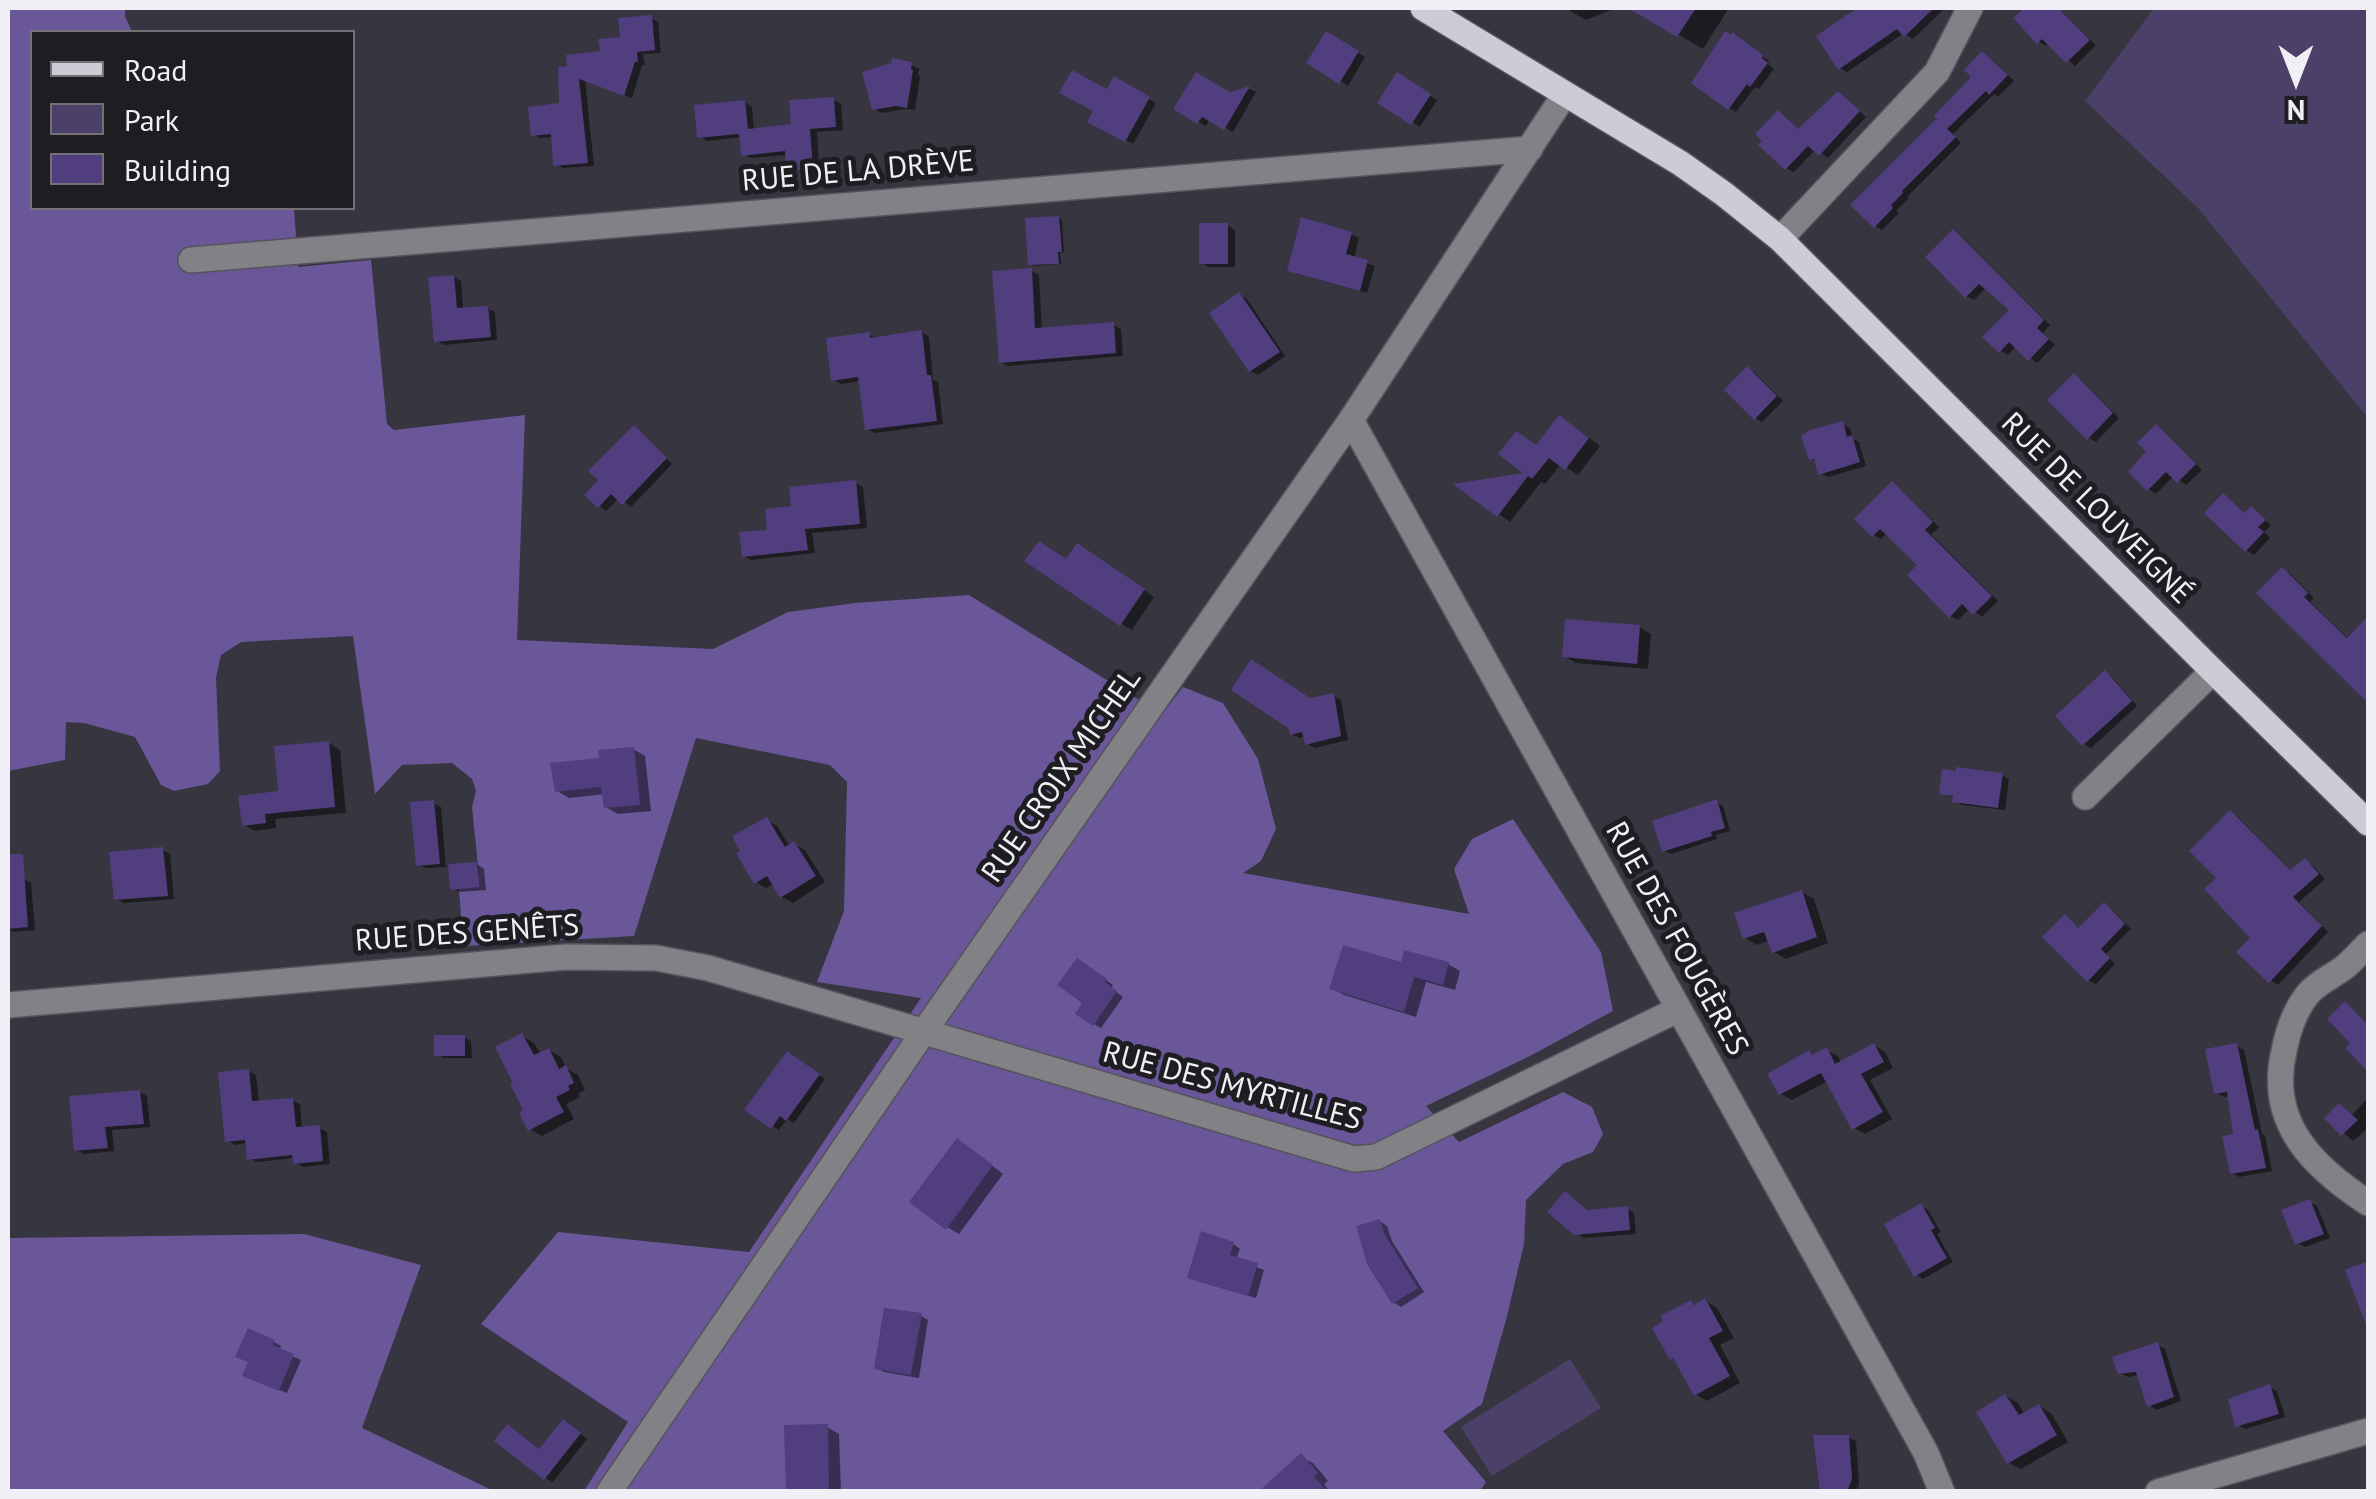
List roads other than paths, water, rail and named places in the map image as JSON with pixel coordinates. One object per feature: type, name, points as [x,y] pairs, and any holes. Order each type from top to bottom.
[{"type":"main road","name":"RUE DE LOUVEIGNÉ","points":[[1423,8],[1680,163],[1780,239],[2368,823]]},
{"type":"street","points":[[1780,239],[1936,72],[1970,8]]},
{"type":"street","name":"RUE CROIX MICHEL","points":[[608,1492],[1350,420],[1565,94]]},
{"type":"street","name":"RUE DE LA DRÈVE","points":[[191,260],[1530,149]]},
{"type":"street","name":"RUE DES FOUGÈRES","points":[[1350,420],[1926,1454],[1942,1492]]},
{"type":"street","points":[[2085,797],[2213,671]]},
{"type":"street","points":[[2368,944],[2306,997],[2289,1028],[2280,1076],[2286,1113],[2304,1150],[2337,1182],[2368,1202]]},
{"type":"street","name":"RUE DES GENÊTS","points":[[8,1005],[545,958],[656,958],[708,968],[923,1032]]},
{"type":"street","name":"RUE DES MYRTILLES","points":[[923,1032],[1354,1159],[1376,1156],[1678,1010]]},
{"type":"street","points":[[2158,1492],[2368,1431]]}]
